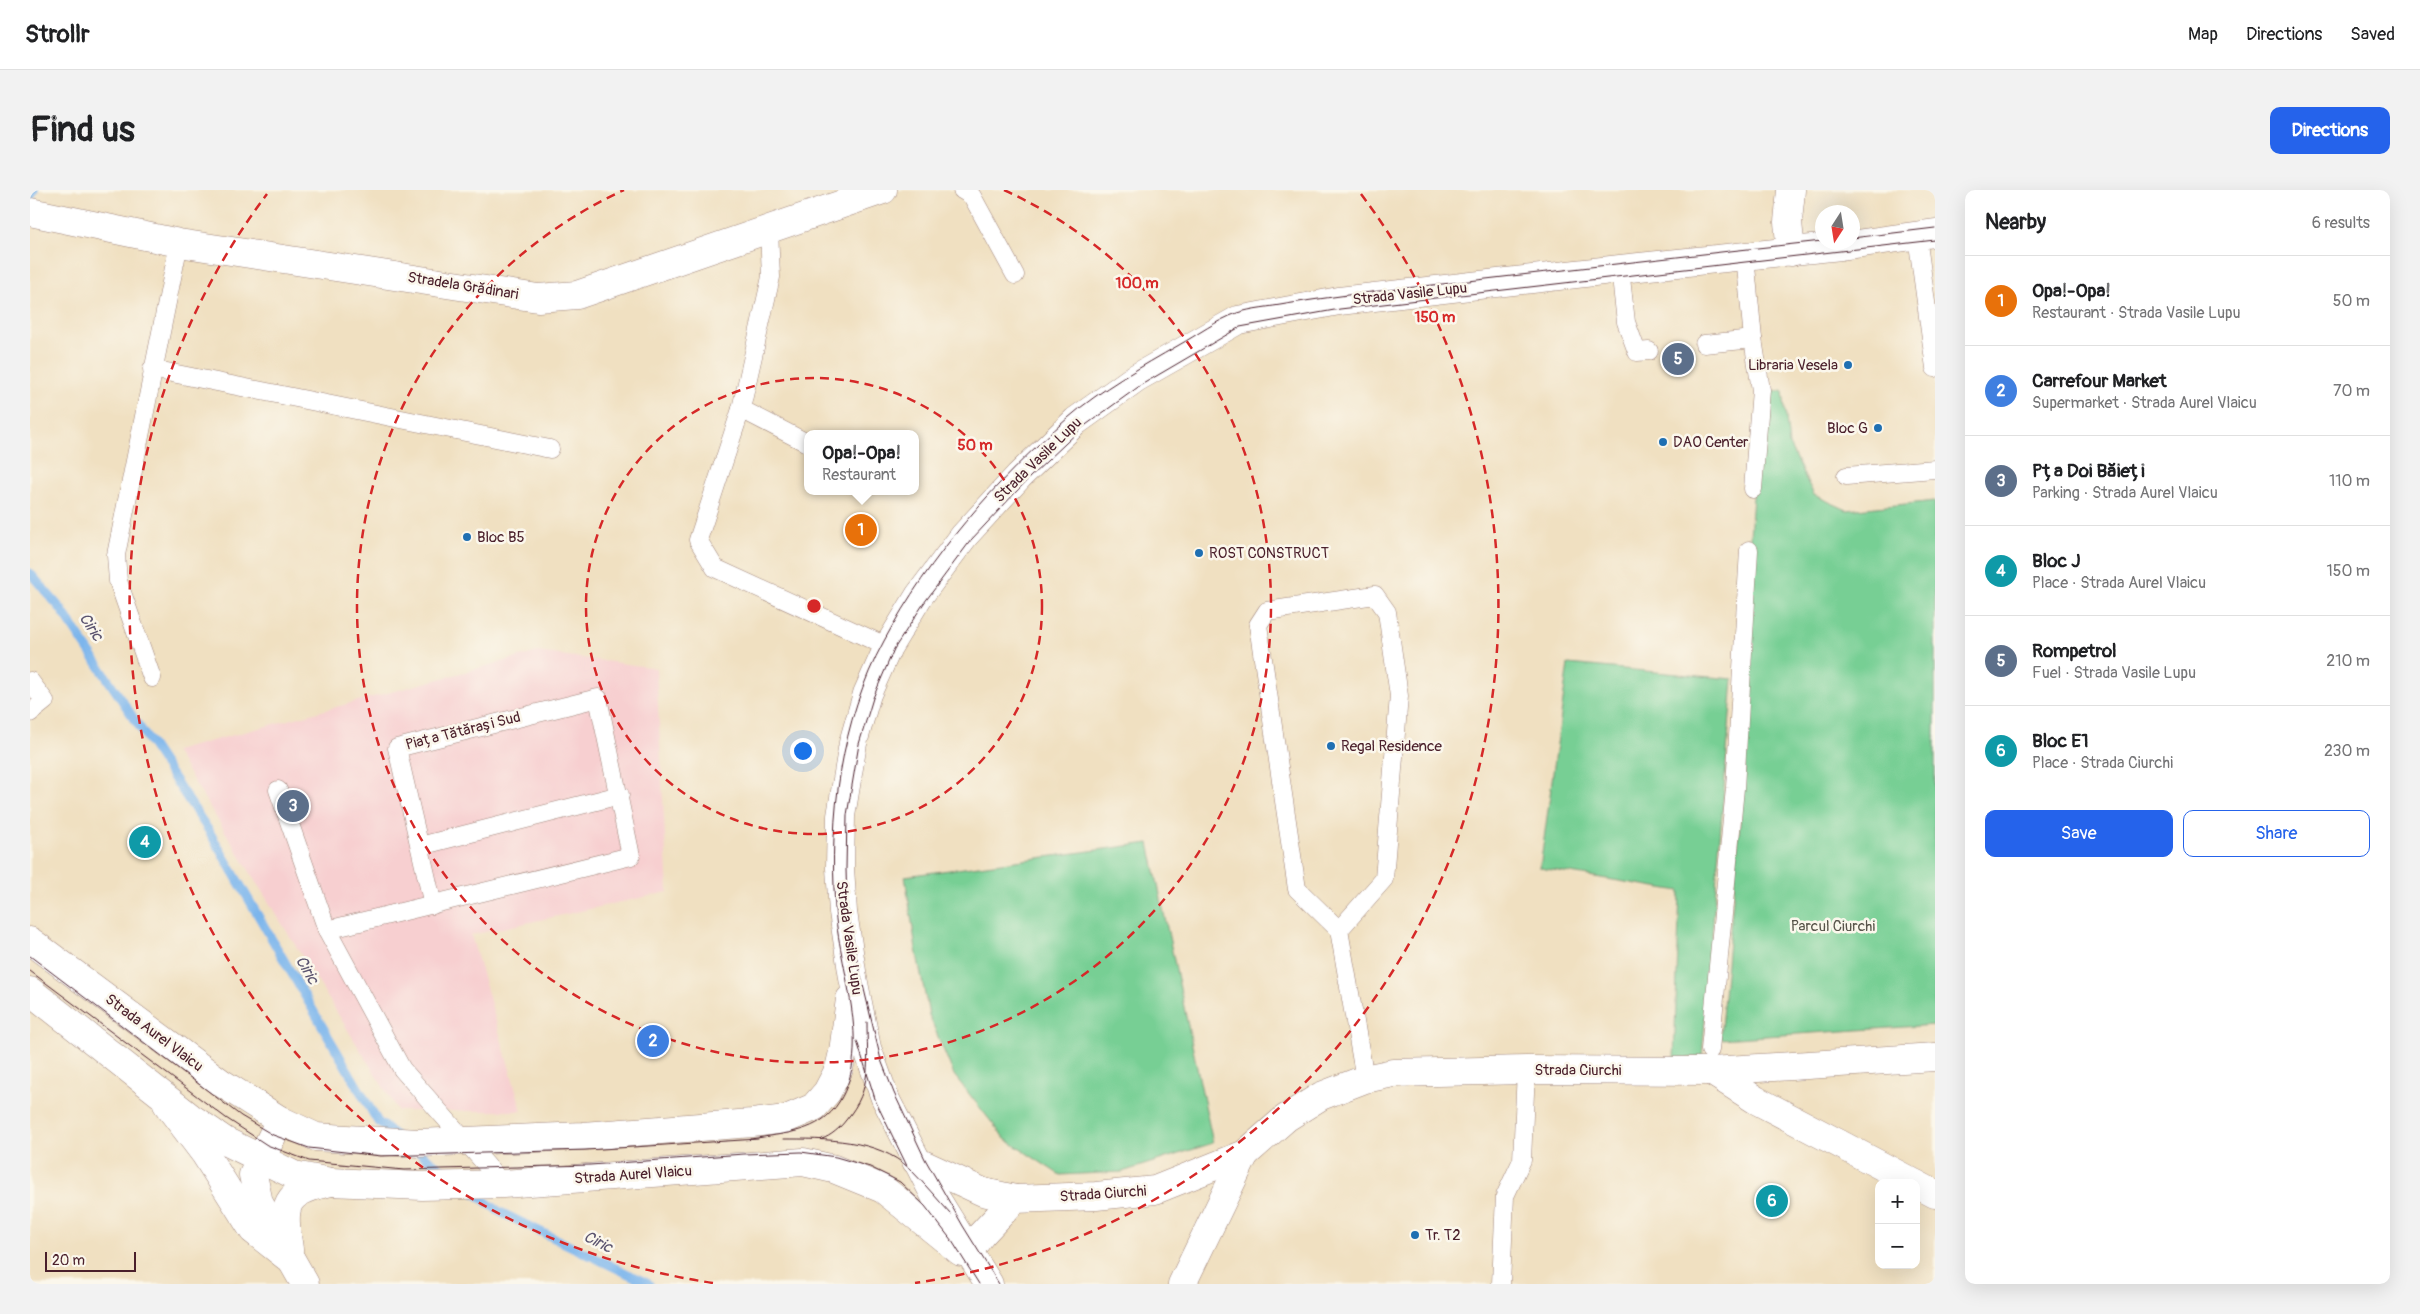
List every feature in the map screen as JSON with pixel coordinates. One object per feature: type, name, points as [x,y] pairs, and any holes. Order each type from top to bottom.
[{"type":"main road","name":"Stradela Grădinari","points":[[30,212],[179,243],[538,298],[577,295],[883,190]]},
{"type":"main road","points":[[1791,190],[1788,222],[1791,252]]},
{"type":"main road","name":"Strada Vasile Lupu","points":[[978,1267],[916,1161],[885,1098],[867,1048],[853,978],[843,912],[840,868],[841,816],[853,743],[867,694],[888,647],[919,596],[964,536],[1019,476],[1076,421],[1136,378],[1238,320],[1339,301],[1620,269],[1791,252],[1926,235]]},
{"type":"main road","name":"Strada Aurel Vlaicu","points":[[30,941],[220,1082],[280,1120],[316,1137],[419,1143],[583,1136],[752,1124],[786,1119],[814,1107],[827,1092],[839,1069],[853,978]]},
{"type":"main road","name":"Strada Aurel Vlaicu","points":[[30,991],[190,1117],[225,1141],[294,1175],[331,1182],[422,1186],[504,1184],[803,1162],[834,1169],[883,1189],[978,1267]]},
{"type":"main road","name":"Strada Ciurchi","points":[[916,1161],[983,1192],[1015,1200],[1096,1196],[1155,1190],[1245,1154],[1286,1118],[1322,1096],[1366,1079],[1393,1073],[1526,1070],[1711,1060],[1935,1057]]},
{"type":"main road","points":[[1711,1060],[1756,1100],[1907,1179]]},
{"type":"main road","name":"Strada Aurel Vlaicu","points":[[157,1090],[205,1154],[253,1230],[291,1260]]},
{"type":"main road","name":"Strada Aurel Vlaicu","points":[[280,1120],[253,1175],[258,1203],[305,1284]]},
{"type":"main road","name":"Strada Ciurchi","points":[[1182,1284],[1245,1154]]},
{"type":"main road","points":[[291,1260],[284,1218],[289,1202],[307,1187],[331,1182]]},
{"type":"main road","points":[[1920,1186],[1935,1194]]},
{"type":"main road","points":[[978,1267],[980,1235],[1015,1200]]},
{"type":"lane","points":[[962,190],[972,196],[1015,275]]},
{"type":"lane","points":[[769,229],[771,277],[740,409],[698,540],[715,568],[888,647]]},
{"type":"lane","points":[[1926,235],[1935,368]]},
{"type":"lane","points":[[152,678],[118,580],[116,555],[152,369],[179,243]]},
{"type":"lane","points":[[1745,256],[1753,338],[1761,390],[1753,489]]},
{"type":"lane","points":[[1620,269],[1626,322],[1638,352],[1649,351]]},
{"type":"lane","points":[[1704,344],[1753,338]]},
{"type":"lane","points":[[152,369],[550,449]]},
{"type":"lane","points":[[740,409],[804,441]]},
{"type":"lane","points":[[1846,476],[1935,469]]},
{"type":"lane","points":[[1711,1060],[1735,788],[1749,550]]},
{"type":"lane","points":[[1339,930],[1384,879],[1399,696],[1387,612],[1375,595],[1267,611],[1258,625],[1298,889],[1339,930],[1366,1079]]},
{"type":"lane","points":[[30,681],[45,700],[30,713]]},
{"type":"lane","name":"Piața Tătărași Sud","points":[[432,905],[397,748],[598,698],[620,795]]},
{"type":"lane","points":[[278,790],[327,930],[402,1069],[504,1184]]},
{"type":"lane","points":[[327,930],[631,856],[620,795],[420,846]]},
{"type":"lane","points":[[1501,1284],[1505,1196],[1522,1160],[1526,1070]]},
{"type":"shaded area","points":[[538,652],[656,668],[668,892],[471,935],[522,1111],[398,1111],[175,751]]},
{"type":"green space","name":"Parcul Ciurchi","points":[[1761,390],[1783,391],[1789,445],[1814,495],[1847,510],[1935,501],[1935,1025],[1720,1039],[1745,768],[1749,550]]},
{"type":"green space","points":[[1568,664],[1733,679],[1702,1057],[1674,1059],[1680,891],[1540,868]]},
{"type":"green space","points":[[1149,843],[1213,1143],[1122,1172],[1060,1175],[1005,1139],[954,1075],[929,1015],[916,949],[905,876]]},
{"type":"waterway","name":"Ciric","points":[[30,198],[34,190]]},
{"type":"waterway","name":"Ciric","points":[[30,573],[61,609],[209,831],[378,1122],[394,1134]]},
{"type":"waterway","name":"Ciric","points":[[416,1150],[454,1178]]},
{"type":"waterway","name":"Ciric","points":[[473,1192],[500,1212],[649,1284]]},
{"type":"tram line","points":[[1860,237],[1935,228]]},
{"type":"tram line","points":[[999,1284],[925,1159],[894,1093],[881,1060],[857,960],[847,906],[847,815],[859,744],[873,698],[894,649],[924,603],[971,540],[1030,477],[1083,427],[1141,385],[1240,327],[1340,309],[1935,240]]},
{"type":"tram line","points":[[751,1139],[800,1130],[822,1120],[839,1102],[849,1080],[854,1056],[854,1032],[837,930],[834,838],[841,770],[857,704],[869,672],[902,610],[922,579],[966,521],[1015,467],[1081,407],[1136,370],[1215,324],[1243,311],[1368,292],[1815,242]]},
{"type":"tram line","points":[[30,956],[241,1116],[273,1135],[309,1148],[381,1156],[586,1150],[758,1139]]},
{"type":"tram line","points":[[30,971],[226,1118],[267,1145],[309,1161],[404,1170],[590,1165],[744,1154],[801,1152],[836,1157],[870,1167],[900,1182],[925,1206],[952,1241],[979,1284]]},
{"type":"tram line","points":[[822,1139],[832,1134],[841,1126],[861,1097],[867,1074],[867,1022]]},
{"type":"tram line","points":[[857,1041],[876,1102],[907,1166]]},
{"type":"tram line","points":[[783,1139],[850,1142],[882,1151],[910,1169],[951,1214]]},
{"type":"place","name":"Rompetrol","points":[[1678,359]]},
{"type":"place","name":"Libraria Vesela","points":[[1848,365]]},
{"type":"place","name":"Bloc G","points":[[1878,428]]},
{"type":"place","name":"DAO Center","points":[[1663,442]]},
{"type":"place","name":"Opa!-Opa!","points":[[861,530]]},
{"type":"place","name":"Bloc B5","points":[[467,537]]},
{"type":"place","name":"ROST CONSTRUCT","points":[[1199,553]]},
{"type":"place","name":"Regal Residence","points":[[1331,746]]},
{"type":"place","name":"Pța Doi Băieți","points":[[293,806]]},
{"type":"place","name":"Bloc J","points":[[145,842]]},
{"type":"place","name":"Carrefour Market","points":[[653,1041]]},
{"type":"place","name":"Bloc E1","points":[[1772,1201]]},
{"type":"place","name":"Tr. T2","points":[[1415,1235]]}]
